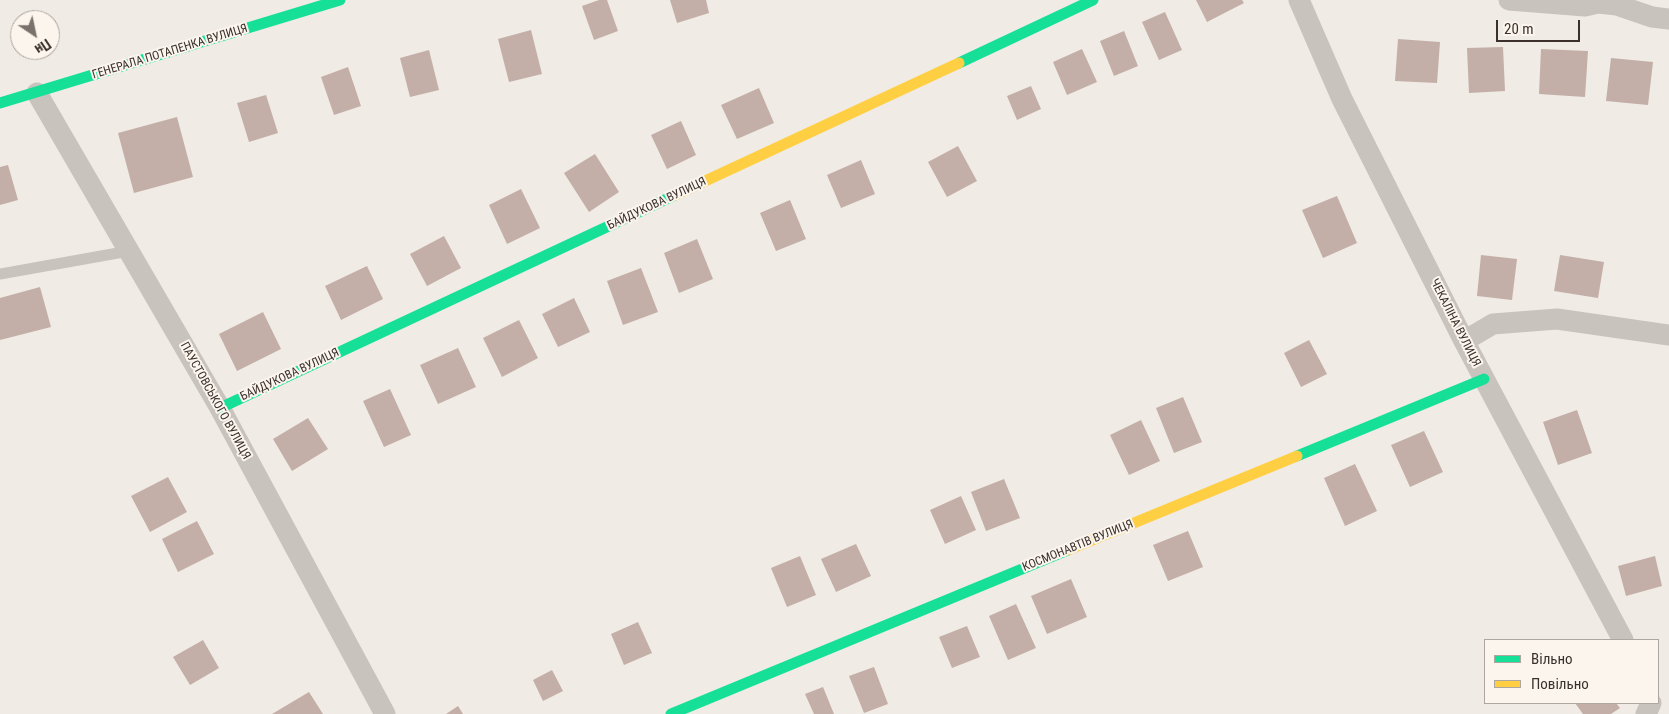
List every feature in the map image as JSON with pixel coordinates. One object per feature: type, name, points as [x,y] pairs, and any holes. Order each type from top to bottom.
[{"type":"street","name":"ГЕНЕРАЛА ПОТАПЕНКА ВУЛИЦЯ","points":[[0,103],[340,0]]},
{"type":"street","name":"БАЙДУКОВА ВУЛИЦЯ","points":[[220,408],[1093,0]]},
{"type":"street","name":"ЧЕКАЛІНА ВУЛИЦЯ","points":[[1300,0],[1342,99],[1464,341],[1622,639]]},
{"type":"street","points":[[1509,0],[1585,6],[1598,3],[1617,5],[1652,17],[1669,19]]},
{"type":"street","name":"ПАУСТОВСЬКОГО ВУЛИЦЯ","points":[[38,93],[220,408],[385,714]]},
{"type":"street","points":[[1464,341],[1493,324],[1557,319],[1669,335]]},
{"type":"street","name":"КОСМОНАВТІВ ВУЛИЦЯ","points":[[671,714],[1484,379]]},
{"type":"lane","points":[[0,274],[129,251]]},
{"type":"building","points":[[599,0],[607,0],[618,31],[594,40],[582,6]]},
{"type":"building","points":[[670,0],[706,0],[709,13],[677,23]]},
{"type":"building","points":[[1196,0],[1242,0],[1244,3],[1207,22]]},
{"type":"building","points":[[1165,12],[1182,50],[1159,60],[1142,22]]},
{"type":"building","points":[[531,30],[542,74],[509,82],[498,39]]},
{"type":"building","points":[[1124,31],[1138,66],[1114,76],[1100,41]]},
{"type":"building","points":[[1398,39],[1440,42],[1437,83],[1395,81]]},
{"type":"building","points":[[1503,47],[1505,91],[1469,93],[1467,48]]},
{"type":"building","points":[[1082,49],[1097,82],[1067,95],[1053,62]]},
{"type":"building","points":[[1541,49],[1588,51],[1585,97],[1539,94]]},
{"type":"building","points":[[429,50],[439,90],[410,97],[400,58]]},
{"type":"building","points":[[1611,58],[1653,62],[1648,105],[1606,101]]},
{"type":"building","points":[[348,67],[361,106],[334,115],[321,77]]},
{"type":"building","points":[[1031,86],[1041,109],[1017,120],[1007,96]]},
{"type":"building","points":[[759,88],[774,123],[737,139],[721,105]]},
{"type":"building","points":[[266,95],[278,133],[249,142],[237,103]]},
{"type":"building","points":[[177,117],[193,177],[134,193],[118,133]]},
{"type":"building","points":[[681,121],[696,155],[667,169],[651,135]]},
{"type":"building","points":[[958,146],[977,181],[947,197],[928,162]]},
{"type":"building","points":[[595,154],[619,192],[589,212],[564,173]]},
{"type":"building","points":[[861,160],[875,194],[841,208],[827,175]]},
{"type":"building","points":[[8,165],[18,200],[0,205],[0,167]]},
{"type":"building","points":[[521,189],[540,228],[507,244],[489,205]]},
{"type":"building","points":[[1337,196],[1357,243],[1323,258],[1302,210]]},
{"type":"building","points":[[790,200],[806,239],[776,251],[760,213]]},
{"type":"building","points":[[444,236],[461,268],[427,286],[410,254]]},
{"type":"building","points":[[697,239],[713,279],[679,293],[664,253]]},
{"type":"building","points":[[1481,255],[1517,259],[1512,300],[1477,296]]},
{"type":"building","points":[[1560,255],[1604,262],[1598,298],[1554,291]]},
{"type":"building","points":[[367,266],[383,299],[341,320],[325,286]]},
{"type":"building","points":[[641,268],[658,312],[623,325],[607,281]]},
{"type":"building","points":[[40,287],[51,327],[0,340],[0,298]]},
{"type":"building","points":[[574,298],[590,332],[558,347],[542,314]]},
{"type":"building","points":[[263,312],[281,349],[237,371],[219,334]]},
{"type":"building","points":[[519,320],[538,358],[502,377],[483,338]]},
{"type":"building","points":[[1309,340],[1327,374],[1301,387],[1284,353]]},
{"type":"building","points":[[458,348],[476,387],[438,404],[420,365]]},
{"type":"building","points":[[390,389],[411,435],[384,447],[363,401]]},
{"type":"building","points":[[1183,397],[1202,442],[1174,453],[1156,408]]},
{"type":"building","points":[[1577,410],[1592,453],[1558,465],[1543,422]]},
{"type":"building","points":[[308,418],[328,449],[292,471],[273,439]]},
{"type":"building","points":[[1141,420],[1160,461],[1129,475],[1110,435]]},
{"type":"building","points":[[1424,431],[1443,472],[1410,487],[1391,445]]},
{"type":"building","points":[[1355,464],[1377,511],[1345,526],[1324,478]]},
{"type":"building","points":[[168,477],[187,512],[150,532],[131,496]]},
{"type":"building","points":[[1004,479],[1020,518],[986,531],[971,492]]},
{"type":"building","points":[[961,496],[976,530],[945,544],[930,510]]},
{"type":"building","points":[[197,521],[214,554],[178,572],[162,539]]},
{"type":"building","points":[[1188,531],[1203,567],[1168,581],[1153,545]]},
{"type":"building","points":[[856,544],[871,576],[836,592],[821,559]]},
{"type":"building","points":[[800,556],[816,595],[787,607],[771,568]]},
{"type":"building","points":[[1655,556],[1662,586],[1626,596],[1618,566]]},
{"type":"building","points":[[1071,579],[1087,617],[1047,634],[1031,596]]},
{"type":"building","points":[[1016,604],[1036,648],[1008,660],[989,616]]},
{"type":"building","points":[[638,622],[652,653],[624,665],[611,634]]},
{"type":"building","points":[[967,626],[980,657],[952,668],[939,637]]},
{"type":"building","points":[[203,640],[219,668],[190,685],[173,657]]},
{"type":"building","points":[[874,667],[888,704],[864,713],[849,676]]},
{"type":"building","points":[[552,670],[563,691],[543,701],[533,680]]},
{"type":"building","points":[[823,687],[834,714],[814,714],[805,694]]},
{"type":"building","points":[[309,692],[323,714],[272,714]]},
{"type":"building","points":[[1576,704],[1617,704],[1620,708],[1611,714],[1583,714]]},
{"type":"building","points":[[458,706],[463,714],[446,714]]},
{"type":"traffic: fast","points":[[0,103],[340,0]]},
{"type":"traffic: fast","points":[[959,63],[1093,0]]},
{"type":"traffic: fast","points":[[220,408],[675,195]]},
{"type":"traffic: fast","points":[[1297,456],[1484,379]]},
{"type":"traffic: fast","points":[[671,714],[1068,550]]},
{"type":"traffic: slow","points":[[675,195],[959,63]]},
{"type":"traffic: slow","points":[[1068,550],[1297,456]]}]
